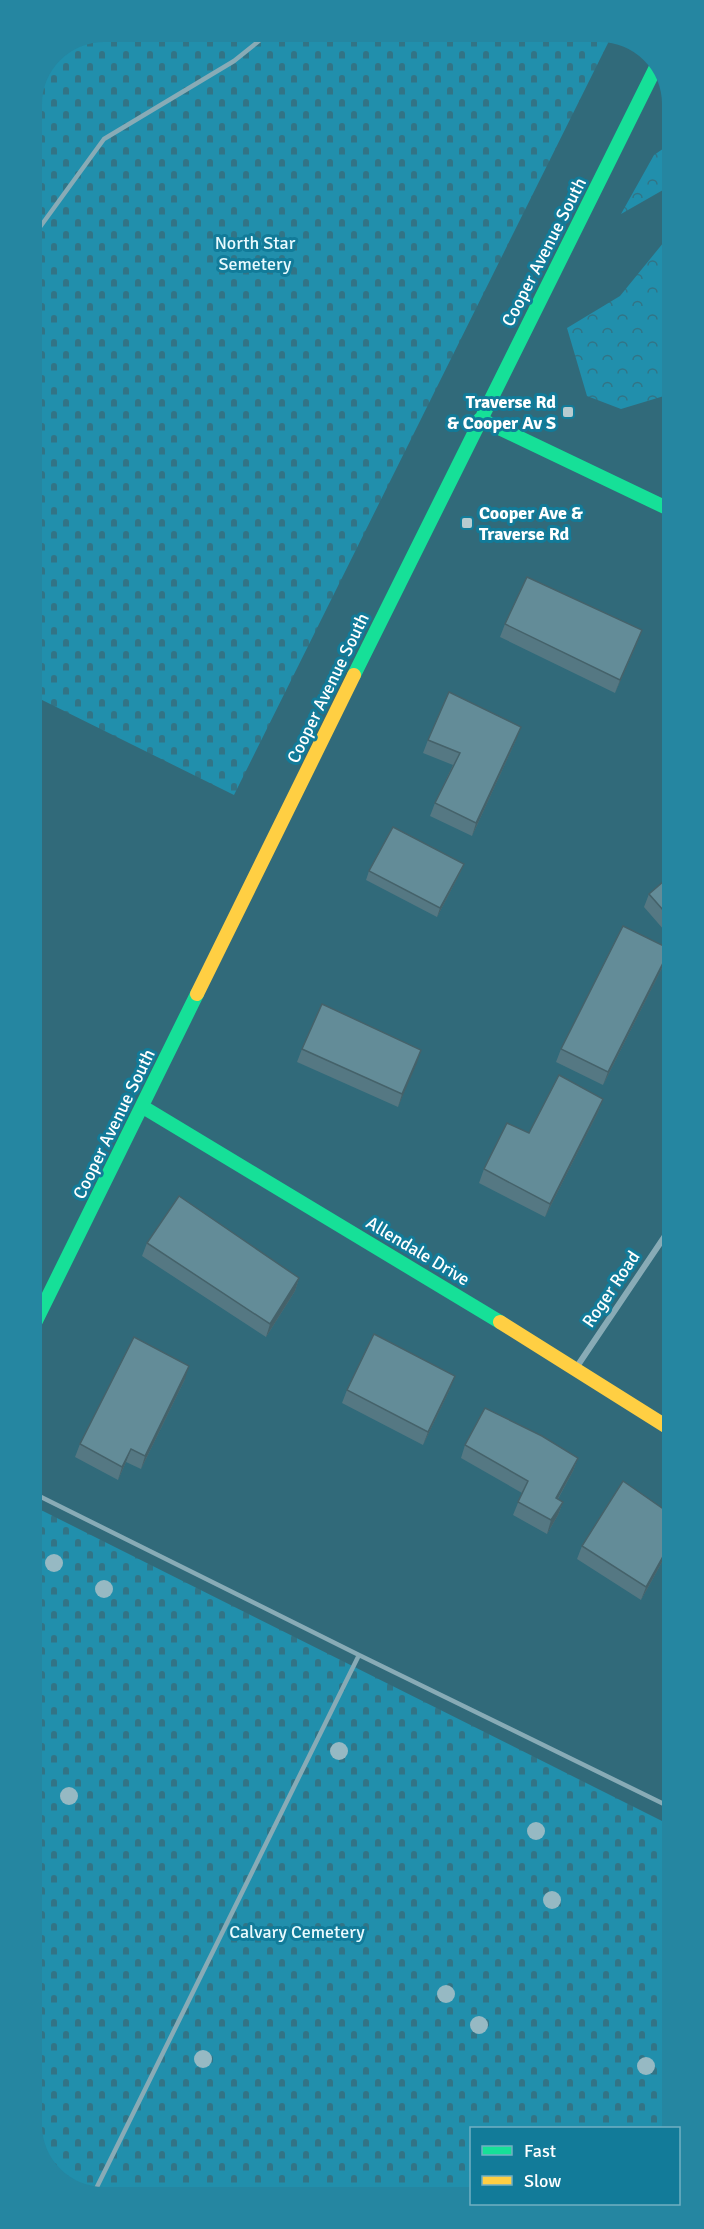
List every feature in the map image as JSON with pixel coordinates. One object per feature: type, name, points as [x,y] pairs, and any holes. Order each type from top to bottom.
[{"type":"street","name":"Cooper Avenue South","points":[[42,1309],[653,72]]},
{"type":"street","points":[[480,419],[662,506]]},
{"type":"street","name":"Allendale Drive","points":[[143,1107],[576,1368],[662,1424]]},
{"type":"street","name":"Roger Road","points":[[576,1368],[662,1240]]},
{"type":"lane","points":[[42,224],[104,139],[234,60],[257,42]]},
{"type":"lane","points":[[42,1497],[662,1803]]},
{"type":"lane","points":[[97,2187],[359,1655]]},
{"type":"green space","name":"North Star Semetery","points":[[104,42],[608,43],[234,795],[42,700],[42,104],[47,80],[60,60],[70,52],[92,43]]},
{"type":"green space","points":[[662,150],[662,191],[621,214],[654,155]]},
{"type":"green space","points":[[662,244],[662,397],[621,409],[587,396],[567,328],[620,296]]},
{"type":"green space","name":"Calvary Cemetery","points":[[42,1511],[662,1821],[662,2127],[470,2127],[470,2187],[100,2187],[73,2179],[60,2169],[48,2152],[42,2125]]},
{"type":"building","points":[[527,577],[642,630],[620,680],[505,624]]},
{"type":"building","points":[[449,692],[521,727],[476,823],[435,803],[460,753],[428,740]]},
{"type":"building","points":[[393,827],[464,864],[440,908],[369,871]]},
{"type":"building","points":[[662,883],[662,909],[649,894]]},
{"type":"building","points":[[623,926],[662,945],[662,965],[608,1072],[561,1049]]},
{"type":"building","points":[[322,1004],[421,1050],[402,1094],[302,1049]]},
{"type":"building","points":[[559,1075],[603,1099],[550,1204],[484,1169],[507,1123],[529,1133]]},
{"type":"building","points":[[179,1196],[299,1278],[270,1324],[147,1243]]},
{"type":"building","points":[[374,1334],[455,1376],[428,1432],[347,1390]]},
{"type":"building","points":[[134,1337],[189,1366],[145,1456],[131,1449],[122,1467],[80,1444]]},
{"type":"building","points":[[485,1408],[542,1436],[578,1458],[556,1498],[563,1502],[551,1520],[518,1502],[528,1481],[465,1445]]},
{"type":"building","points":[[623,1481],[662,1508],[662,1558],[646,1587],[582,1546]]},
{"type":"traffic: fast","points":[[354,675],[653,73]]},
{"type":"traffic: fast","points":[[480,419],[662,506]]},
{"type":"traffic: fast","points":[[42,1309],[197,994]]},
{"type":"traffic: fast","points":[[143,1107],[500,1322]]},
{"type":"traffic: slow","points":[[197,994],[354,675]]},
{"type":"traffic: slow","points":[[500,1322],[662,1424]]},
{"type":"place","name":"Traverse Rd & Cooper Av S","points":[[568,412]]},
{"type":"place","name":"Cooper Ave & Traverse Rd","points":[[467,523]]}]
